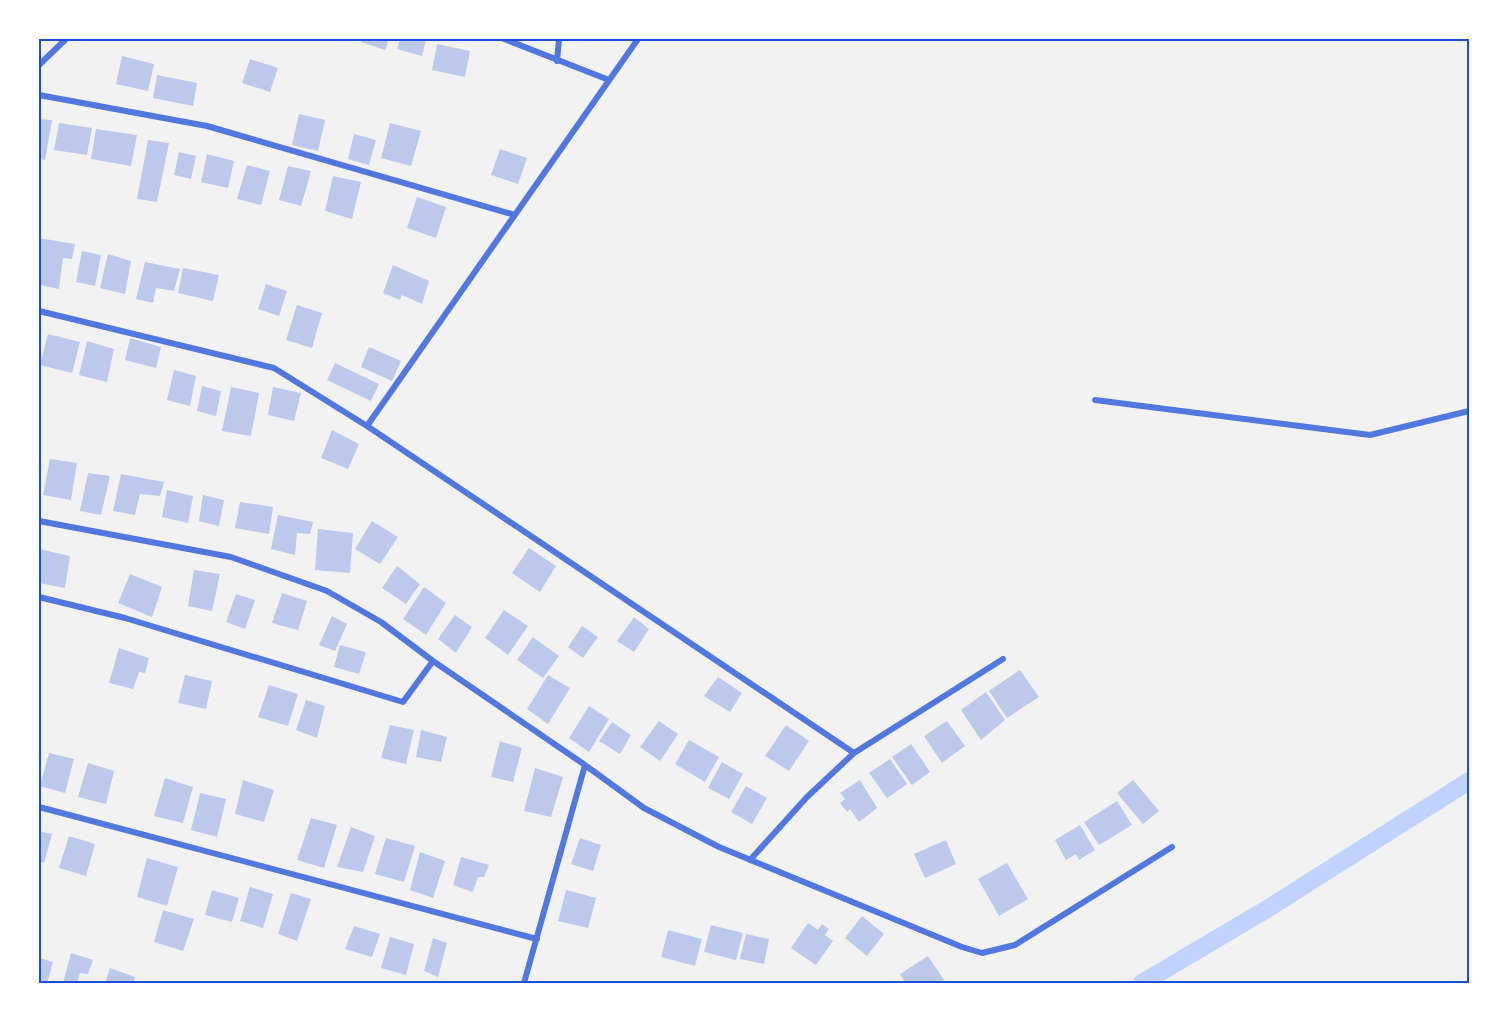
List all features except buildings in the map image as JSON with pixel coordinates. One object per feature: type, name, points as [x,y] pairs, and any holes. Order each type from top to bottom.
[{"type":"street","points":[[39,65],[66,39]]},
{"type":"street","points":[[504,39],[609,80]]},
{"type":"street","points":[[556,61],[559,39]]},
{"type":"street","points":[[367,426],[638,39]]},
{"type":"street","points":[[39,95],[207,126],[514,215]]},
{"type":"street","points":[[39,311],[274,368],[367,426],[854,753]]},
{"type":"street","points":[[1095,399],[1370,435],[1469,411]]},
{"type":"street","points":[[39,521],[231,557],[327,591],[381,622],[433,661],[644,808],[719,847],[962,947],[982,953],[1015,945],[1172,847]]},
{"type":"street","points":[[39,597],[125,618],[403,702],[433,661]]},
{"type":"street","points":[[750,860],[807,797],[854,753],[1003,659]]},
{"type":"street","points":[[525,983],[585,765]]},
{"type":"street","points":[[39,807],[537,939]]},
{"type":"waterway","points":[[1142,983],[1267,909],[1469,781]]}]
